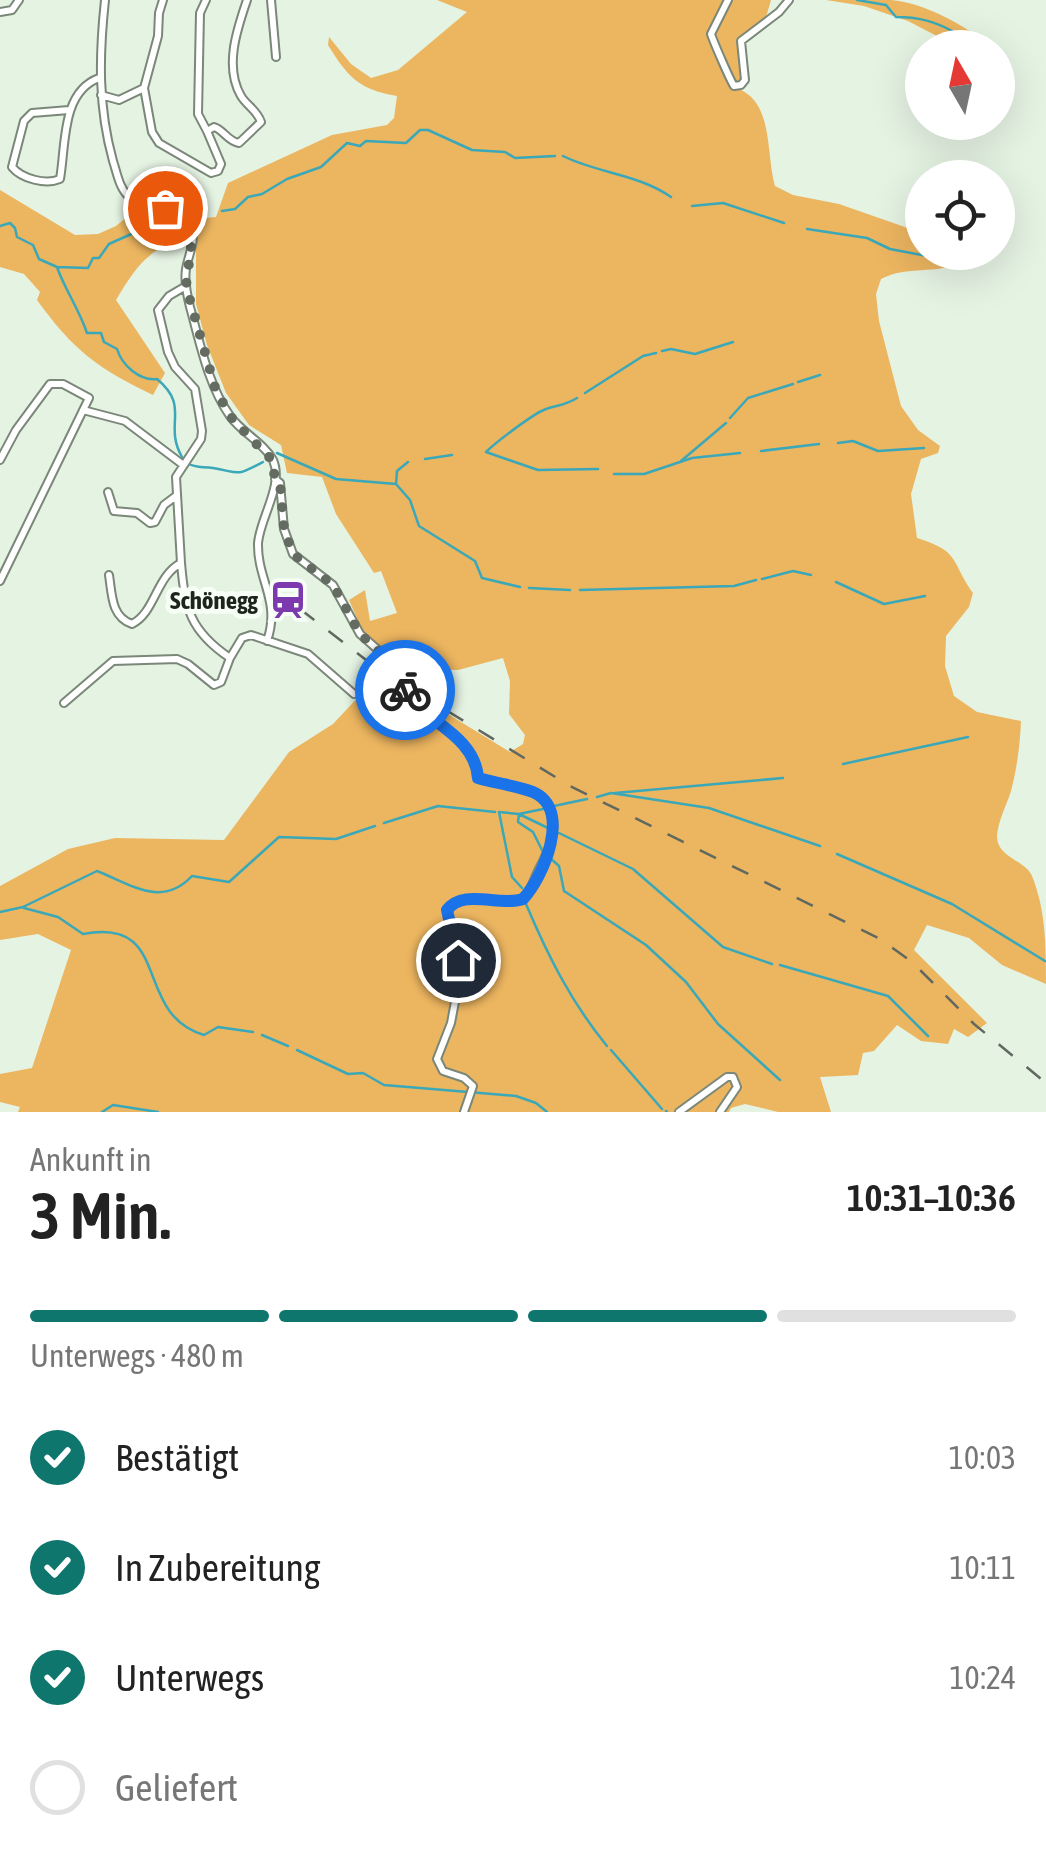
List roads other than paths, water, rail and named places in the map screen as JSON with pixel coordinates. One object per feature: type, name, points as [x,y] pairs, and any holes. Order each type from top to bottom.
[{"type":"street","points":[[0,12],[12,10],[18,0]]},
{"type":"street","points":[[105,0],[100,96],[108,142],[124,192],[142,204],[181,214],[190,224],[194,242],[186,268],[186,286],[210,376],[233,420],[272,460],[275,479],[258,540],[272,604],[272,629],[267,641]]},
{"type":"street","points":[[163,0],[144,88],[152,132],[158,143],[211,174],[221,164],[198,114],[200,13],[206,0]]},
{"type":"street","points":[[206,131],[214,126],[232,142],[239,142],[261,122],[258,112],[241,96],[232,54],[247,0]]},
{"type":"street","points":[[270,0],[276,57]]},
{"type":"street","points":[[728,0],[711,34],[734,86],[746,80],[741,41],[789,0]]},
{"type":"street","points":[[69,110],[32,113],[24,121],[12,167],[19,176],[52,182],[60,179],[69,110],[82,88],[99,78]]},
{"type":"street","points":[[100,96],[119,100],[144,88]]},
{"type":"street","points":[[186,286],[168,296],[158,310],[175,367],[196,390],[202,431],[201,439],[176,477],[184,600],[205,640],[230,658]]},
{"type":"street","points":[[0,460],[16,430],[50,384],[60,382],[89,398],[0,581]]},
{"type":"street","points":[[83,410],[126,421],[182,464]]},
{"type":"street","points":[[275,479],[280,483],[284,529],[293,554],[333,585],[360,634],[394,664],[411,702],[439,720],[459,740],[479,772],[478,778],[534,792],[543,798],[551,814],[552,844],[523,899],[466,899],[451,904],[447,910],[460,976],[451,1023],[436,1059],[443,1071],[464,1078],[473,1086],[464,1112]]},
{"type":"street","points":[[108,492],[114,511],[137,513],[150,523],[176,496]]},
{"type":"street","points":[[109,575],[117,614],[132,624],[142,617],[165,575],[181,562]]},
{"type":"street","points":[[64,703],[113,660],[177,659],[214,685],[222,679],[230,658],[247,635],[308,654],[354,694]]},
{"type":"street","points":[[679,1112],[727,1077],[733,1077],[738,1087],[720,1112]]},
{"type":"waterway","points":[[857,0],[886,5],[896,17],[919,19],[950,30]]},
{"type":"waterway","points":[[222,211],[235,209],[248,197],[321,167],[347,143],[406,143],[420,130],[472,150],[505,152],[515,158],[555,156]]},
{"type":"waterway","points":[[563,156],[645,183],[671,197]]},
{"type":"waterway","points":[[692,206],[723,203],[784,223]]},
{"type":"waterway","points":[[0,226],[10,223],[17,237],[33,245],[39,259],[57,267],[88,268],[109,244],[138,231],[162,238],[176,230]]},
{"type":"waterway","points":[[807,229],[867,238],[905,252]]},
{"type":"waterway","points":[[57,267],[87,333],[101,333],[104,342],[117,349],[132,371],[157,379],[173,398],[175,435],[182,457]]},
{"type":"waterway","points":[[662,351],[695,354],[733,342]]},
{"type":"waterway","points":[[585,393],[643,356],[656,353]]},
{"type":"waterway","points":[[798,382],[820,375]]},
{"type":"waterway","points":[[730,418],[748,398],[793,384]]},
{"type":"waterway","points":[[577,398],[540,412],[486,452],[538,470],[598,469]]},
{"type":"waterway","points":[[681,461],[726,423]]},
{"type":"waterway","points":[[838,443],[853,441],[878,451],[924,448]]},
{"type":"waterway","points":[[761,451],[819,444]]},
{"type":"waterway","points":[[277,453],[336,479],[396,484],[397,471],[408,462]]},
{"type":"waterway","points":[[614,474],[644,474],[692,458],[740,453]]},
{"type":"waterway","points":[[425,459],[452,455]]},
{"type":"waterway","points":[[187,463],[238,472],[263,462]]},
{"type":"waterway","points":[[396,484],[410,500],[419,526],[475,561],[482,578],[520,587]]},
{"type":"waterway","points":[[762,579],[793,571],[811,575]]},
{"type":"waterway","points":[[580,590],[734,586],[756,580]]},
{"type":"waterway","points":[[836,582],[884,604],[925,596]]},
{"type":"waterway","points":[[529,588],[570,590]]},
{"type":"waterway","points":[[843,764],[968,737]]},
{"type":"waterway","points":[[615,793],[783,778]]},
{"type":"waterway","points":[[597,797],[611,793],[709,808],[820,846]]},
{"type":"waterway","points":[[554,806],[587,799]]},
{"type":"waterway","points":[[384,823],[438,806],[495,812]]},
{"type":"waterway","points":[[522,888],[512,877],[499,812],[519,814],[543,809]]},
{"type":"waterway","points":[[519,814],[518,822],[533,832],[543,852]]},
{"type":"waterway","points":[[519,814],[548,828]]},
{"type":"waterway","points":[[0,912],[23,907],[97,871],[146,891],[169,891],[192,876],[229,882],[279,837],[336,839],[375,826]]},
{"type":"waterway","points":[[559,833],[633,869],[723,947],[772,964]]},
{"type":"waterway","points":[[837,854],[952,904],[1045,961]]},
{"type":"waterway","points":[[549,857],[559,866],[564,891],[646,945],[686,982],[718,1024],[780,1080]]},
{"type":"waterway","points":[[526,904],[561,978],[607,1046]]},
{"type":"waterway","points":[[24,908],[58,917],[83,934],[111,933],[130,940],[142,953],[167,1008],[182,1024],[204,1035],[218,1027],[253,1032]]},
{"type":"waterway","points":[[780,965],[888,996],[928,1036]]},
{"type":"waterway","points":[[262,1035],[288,1046]]},
{"type":"waterway","points":[[297,1050],[348,1074],[363,1073],[384,1085],[516,1096],[547,1112]]},
{"type":"waterway","points":[[611,1050],[662,1109]]},
{"type":"waterway","points":[[102,1112],[113,1105],[158,1112]]},
{"type":"railway","points":[[300,609],[374,666],[570,786],[880,939],[912,962],[974,1024],[1046,1083]]},
{"type":"place","name":"Schönegg","points":[[288,600]]}]
